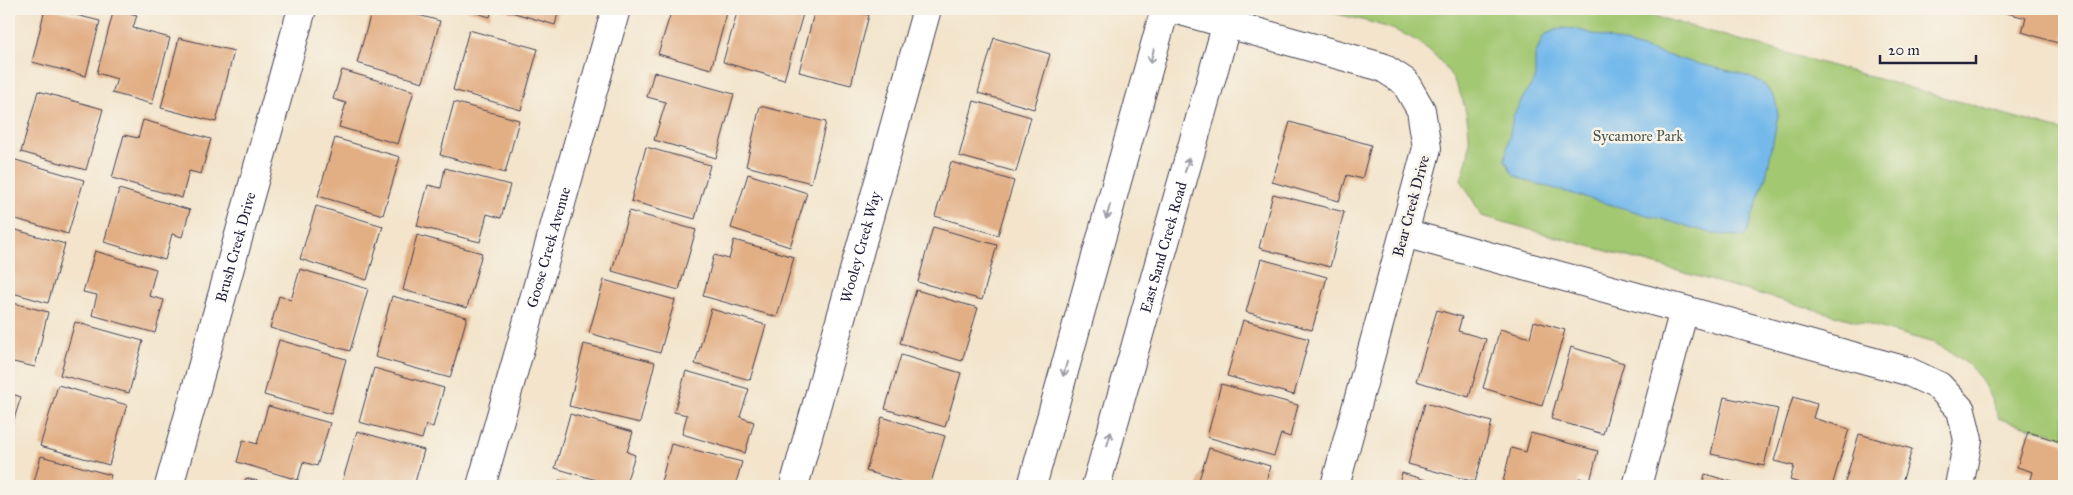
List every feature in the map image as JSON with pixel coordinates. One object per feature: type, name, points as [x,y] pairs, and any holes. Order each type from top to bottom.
[{"type":"street","name":"Brush Creek Drive","points":[[169,486],[302,9]]},
{"type":"street","name":"Goose Creek Avenue","points":[[481,486],[616,9]]},
{"type":"street","name":"Wooley Creek Way","points":[[794,486],[927,9]]},
{"type":"street","points":[[1032,486],[1165,9]]},
{"type":"street","name":"Bear Creek Drive","points":[[1174,9],[1229,16],[1382,67],[1405,82],[1421,110],[1427,148],[1335,486]]},
{"type":"street","name":"East Sand Creek Road","points":[[1096,486],[1229,16]]},
{"type":"street","points":[[1404,233],[1906,371],[1940,386],[1961,410],[1968,440],[1959,486]]},
{"type":"street","points":[[1637,486],[1684,310]]},
{"type":"green space","name":"Sycamore Park","points":[[1317,9],[1629,9],[2064,131],[2064,437],[1999,419],[1988,392],[1976,373],[1959,358],[1934,343],[1482,216],[1461,180],[1469,147],[1469,131],[1463,100],[1449,72],[1428,49],[1405,34],[1368,21]]},
{"type":"water","points":[[1560,28],[1576,29],[1691,62],[1738,73],[1762,82],[1775,98],[1778,115],[1767,173],[1745,237],[1714,234],[1524,180],[1513,174],[1505,160],[1513,116],[1535,80],[1535,55],[1544,35]]},
{"type":"building","points":[[45,9],[100,21],[86,76],[32,62]]},
{"type":"building","points":[[114,9],[137,15],[133,28],[170,38],[152,104],[112,93],[117,79],[97,73]]},
{"type":"building","points":[[372,9],[397,9],[440,21],[423,82],[357,63]]},
{"type":"building","points":[[463,9],[492,9],[490,17]]},
{"type":"building","points":[[501,9],[559,9],[555,25]]},
{"type":"building","points":[[672,9],[713,9],[727,13],[711,69],[658,54]]},
{"type":"building","points":[[738,9],[786,9],[803,14],[784,80],[723,62]]},
{"type":"building","points":[[815,9],[846,9],[869,15],[851,85],[799,72]]},
{"type":"building","points":[[2001,9],[2064,9],[2064,45],[2022,32],[2026,18],[2000,11]]},
{"type":"building","points":[[469,30],[538,49],[521,110],[453,90]]},
{"type":"building","points":[[179,38],[234,51],[216,122],[161,108]]},
{"type":"building","points":[[994,38],[1050,54],[1034,109],[978,93]]},
{"type":"building","points":[[342,70],[414,91],[398,144],[339,127],[346,103],[333,99]]},
{"type":"building","points":[[654,72],[734,94],[716,158],[654,140],[666,102],[647,97]]},
{"type":"building","points":[[38,91],[103,109],[86,170],[21,152]]},
{"type":"building","points":[[974,101],[1031,117],[1016,172],[959,156]]},
{"type":"building","points":[[454,102],[519,120],[505,173],[440,155]]},
{"type":"building","points":[[760,106],[826,122],[811,183],[746,166]]},
{"type":"building","points":[[143,120],[211,139],[201,174],[189,171],[182,198],[112,178],[124,135],[138,138]]},
{"type":"building","points":[[1290,122],[1371,145],[1362,179],[1347,175],[1339,201],[1272,182]]},
{"type":"building","points":[[335,138],[400,157],[383,215],[318,196]]},
{"type":"building","points":[[646,147],[710,165],[695,219],[631,201]]},
{"type":"building","points":[[9,158],[84,180],[68,234],[9,217]]},
{"type":"building","points":[[951,162],[1014,181],[998,235],[935,216]]},
{"type":"building","points":[[445,168],[510,185],[501,218],[487,214],[480,242],[417,226],[428,185],[441,188]]},
{"type":"building","points":[[748,174],[807,193],[790,247],[731,228]]},
{"type":"building","points":[[119,189],[190,210],[182,237],[172,234],[165,260],[104,242]]},
{"type":"building","points":[[1273,194],[1344,212],[1330,267],[1259,248]]},
{"type":"building","points":[[316,206],[383,226],[367,280],[300,259]]},
{"type":"building","points":[[629,211],[696,230],[679,290],[612,271]]},
{"type":"building","points":[[933,227],[997,245],[982,300],[918,282]]},
{"type":"building","points":[[9,228],[65,244],[48,303],[9,292]]},
{"type":"building","points":[[417,235],[482,253],[467,308],[403,290]]},
{"type":"building","points":[[734,240],[794,257],[777,317],[703,296],[714,255],[729,259]]},
{"type":"building","points":[[95,251],[156,269],[149,296],[164,300],[155,333],[92,315],[97,295],[83,292]]},
{"type":"building","points":[[1261,259],[1327,277],[1312,330],[1246,312]]},
{"type":"building","points":[[300,269],[368,289],[350,351],[270,328],[279,296],[291,300]]},
{"type":"building","points":[[604,280],[675,300],[660,353],[589,333]]},
{"type":"building","points":[[916,290],[978,308],[962,361],[900,343]]},
{"type":"building","points":[[392,296],[467,317],[450,378],[375,357]]},
{"type":"building","points":[[9,302],[48,312],[35,367],[9,361]]},
{"type":"building","points":[[711,309],[766,325],[750,380],[695,364]]},
{"type":"building","points":[[1437,310],[1462,317],[1458,331],[1486,339],[1469,397],[1416,381]]},
{"type":"building","points":[[1243,320],[1309,339],[1294,395],[1227,376]]},
{"type":"building","points":[[1534,321],[1565,330],[1542,406],[1483,388],[1500,329],[1530,338]]},
{"type":"building","points":[[75,322],[143,341],[129,393],[60,375]]},
{"type":"building","points":[[279,340],[346,359],[331,414],[264,395]]},
{"type":"building","points":[[584,344],[655,362],[640,423],[569,406]]},
{"type":"building","points":[[1571,347],[1624,363],[1603,434],[1551,419]]},
{"type":"building","points":[[901,355],[961,373],[945,427],[885,409]]},
{"type":"building","points":[[374,368],[444,388],[433,427],[426,425],[422,439],[359,422]]},
{"type":"building","points":[[686,371],[749,389],[740,417],[754,422],[745,453],[682,434],[687,415],[674,412]]},
{"type":"building","points":[[1221,384],[1298,405],[1290,437],[1281,434],[1274,456],[1207,437]]},
{"type":"building","points":[[58,385],[127,405],[109,465],[40,446]]},
{"type":"building","points":[[9,393],[21,397],[9,435]]},
{"type":"building","points":[[1724,397],[1778,409],[1764,466],[1711,454]]},
{"type":"building","points":[[1793,397],[1817,404],[1813,418],[1849,429],[1832,486],[1809,486],[1790,480],[1794,466],[1774,461]]},
{"type":"building","points":[[1425,403],[1492,422],[1475,482],[1408,464]]},
{"type":"building","points":[[268,406],[330,423],[317,466],[303,462],[298,480],[237,462],[243,440],[257,444]]},
{"type":"building","points":[[570,414],[633,432],[627,452],[635,455],[625,486],[617,486],[555,468]]},
{"type":"building","points":[[882,417],[945,436],[930,486],[916,486],[866,471]]},
{"type":"building","points":[[357,431],[424,450],[414,486],[341,486]]},
{"type":"building","points":[[2028,432],[2064,443],[2064,486],[2029,486],[2033,472],[2017,467]]},
{"type":"building","points":[[1531,433],[1598,451],[1590,481],[1579,478],[1577,486],[1502,486],[1511,448],[1526,452]]},
{"type":"building","points":[[1859,434],[1912,449],[1901,486],[1844,486]]},
{"type":"building","points":[[671,444],[742,462],[735,486],[660,486]]},
{"type":"building","points":[[1209,448],[1270,466],[1265,486],[1197,486]]},
{"type":"building","points":[[41,456],[111,475],[108,486],[33,486]]},
{"type":"building","points":[[1402,473],[1446,486],[1398,486]]},
{"type":"building","points":[[1705,474],[1746,486],[1702,486]]},
{"type":"building","points":[[246,478],[279,486],[244,486]]},
{"type":"building","points":[[559,480],[581,486],[558,486]]},
{"type":"building","points":[[862,482],[878,486],[861,486]]}]
